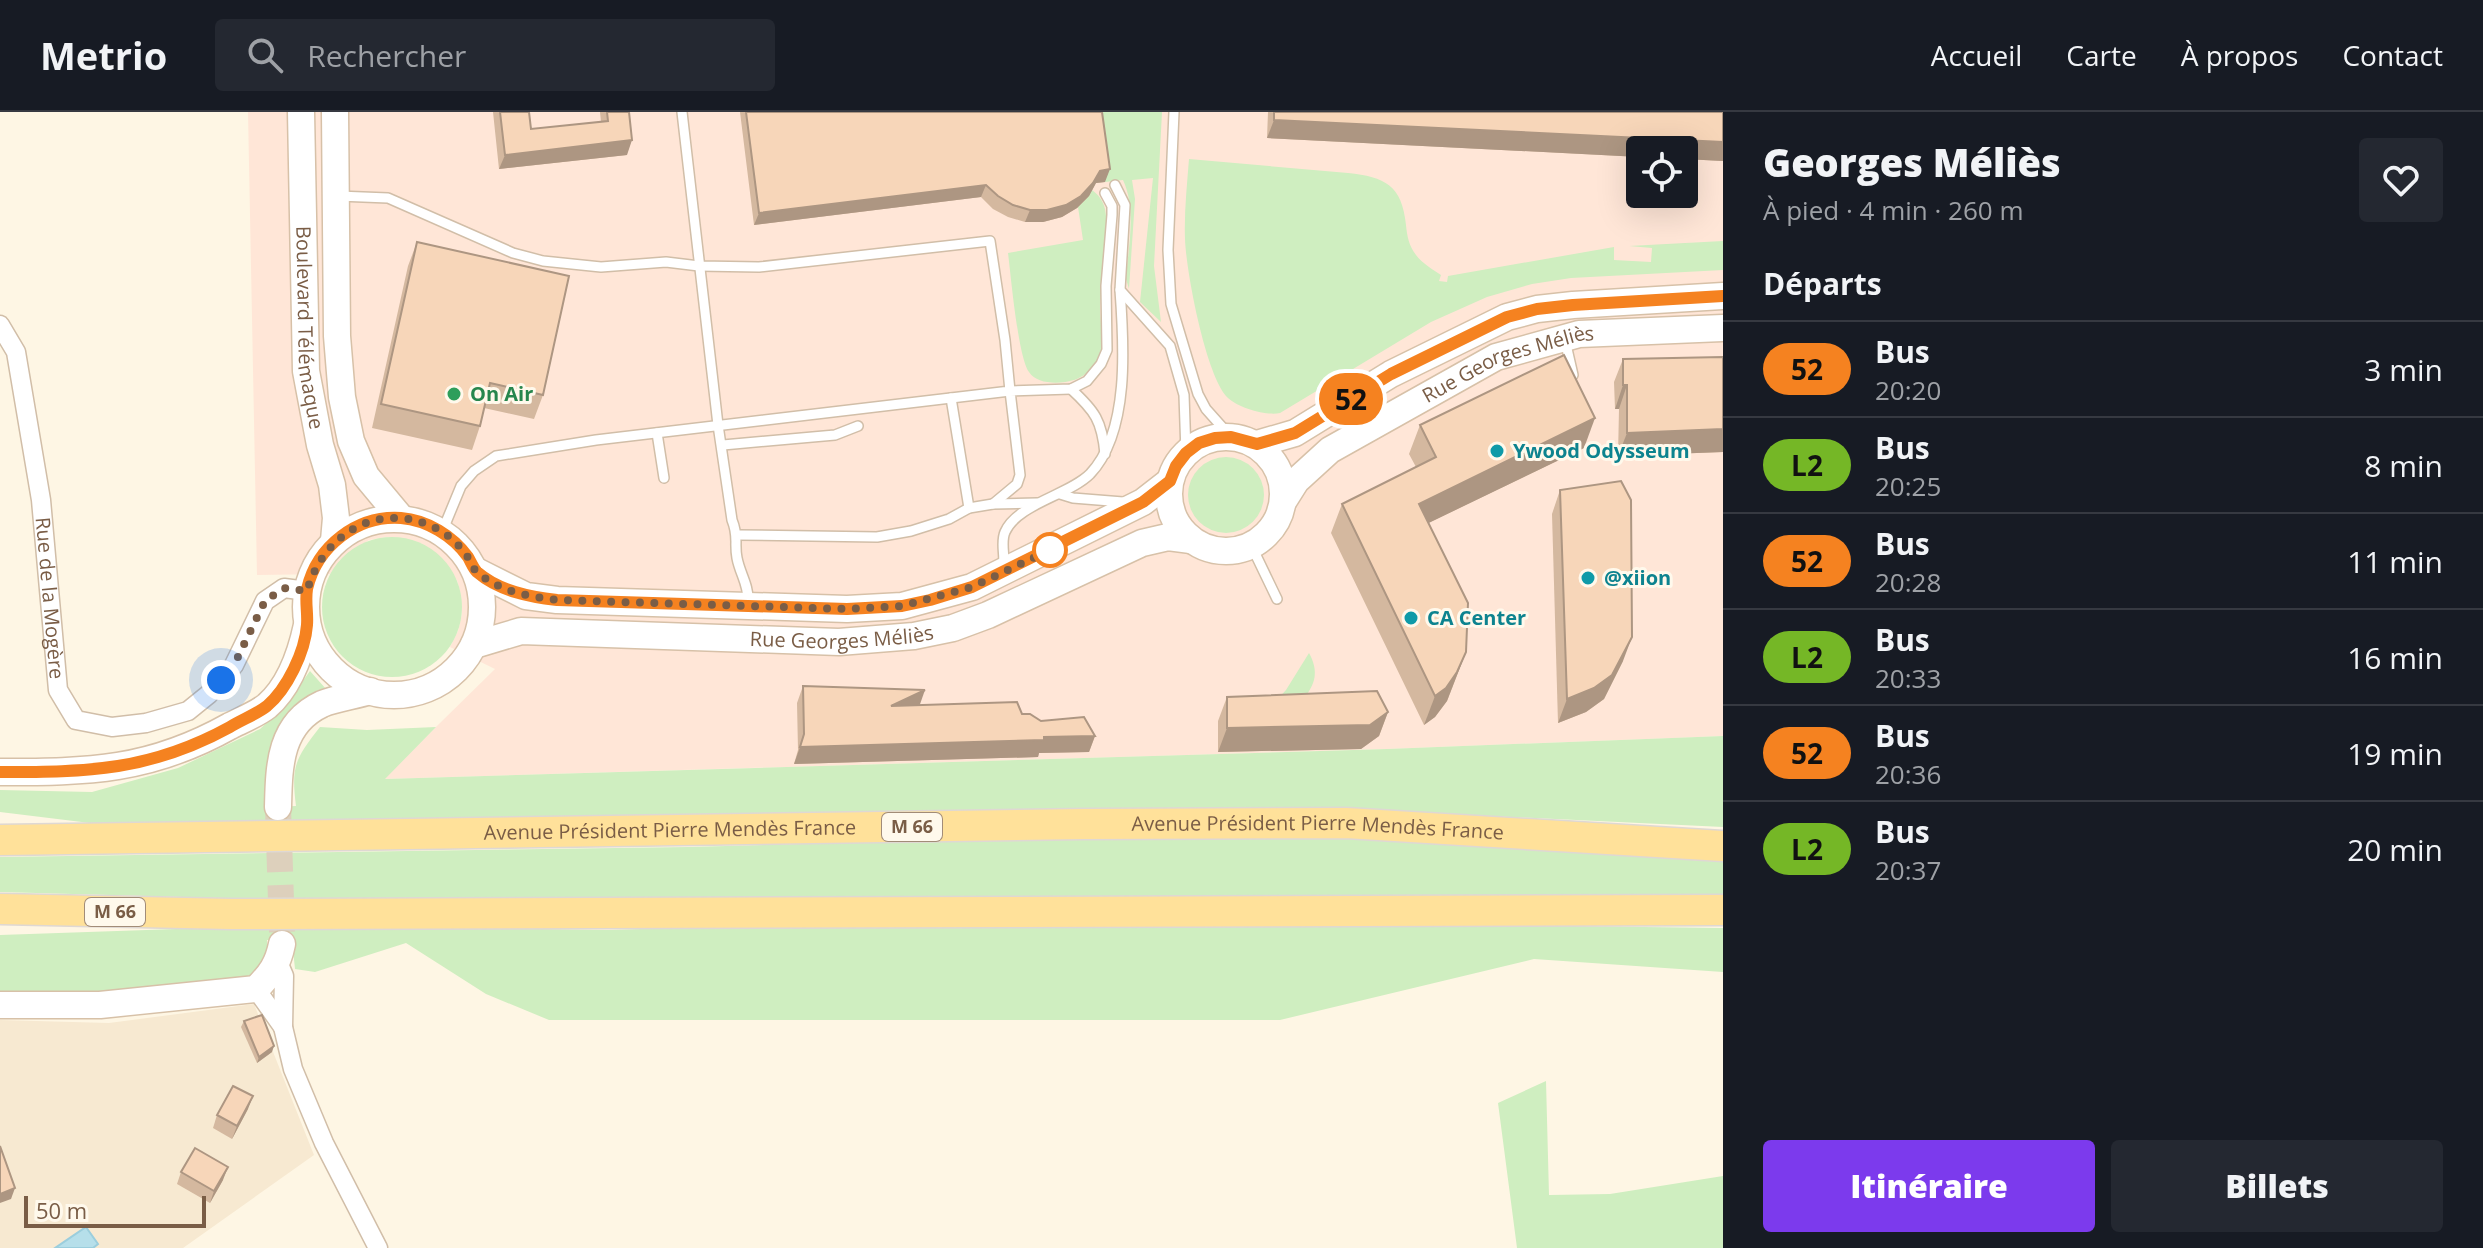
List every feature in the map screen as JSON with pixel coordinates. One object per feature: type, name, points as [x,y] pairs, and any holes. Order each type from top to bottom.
[{"type":"main road","name":"Avenue Président Pierre Mendès France","points":[[0,840],[1068,824],[1346,823],[1723,846]]},
{"type":"main road","name":"M 66","points":[[0,909],[231,914],[1723,910]]},
{"type":"street","name":"Boulevard Télémaque","points":[[301,112],[306,371],[317,433],[332,485],[336,518],[334,541]]},
{"type":"street","name":"Boulevard Télémaque","points":[[335,112],[338,368],[345,412],[351,441],[366,476],[401,518]]},
{"type":"street","name":"Rue Georges Méliès","points":[[1257,444],[1295,433],[1391,374],[1507,317],[1537,309],[1573,305],[1723,296]]},
{"type":"street","name":"Rue de la Mogère","points":[[0,325],[16,352],[41,500],[58,690],[76,720],[112,727],[146,723],[188,711],[209,694],[234,665],[265,601],[284,588],[307,591]]},
{"type":"street","name":"Rue Georges Méliès","points":[[1284,500],[1296,481],[1330,450],[1496,357],[1565,337],[1723,328]]},
{"type":"street","points":[[1231,437],[1257,444],[1274,462],[1282,480],[1284,500],[1276,524],[1259,541],[1237,551],[1212,550],[1191,540],[1176,524],[1169,503],[1170,481],[1176,466],[1199,443],[1215,438],[1231,437]]},
{"type":"street","name":"Rue Georges Méliès","points":[[476,571],[526,596],[557,600],[847,609],[902,606],[972,587],[1143,502],[1170,481]]},
{"type":"street","points":[[0,772],[78,772],[143,763],[211,737],[267,706],[285,685],[302,649],[307,625],[307,591],[312,573],[334,541],[354,528],[377,520],[401,518],[422,523],[442,532],[467,556],[476,571],[482,596],[482,621],[474,645],[463,663],[431,687],[391,695],[352,684],[330,667],[314,643],[307,625]]},
{"type":"street","name":"Rue Georges Méliès","points":[[474,645],[521,631],[839,642],[914,636],[953,628],[988,615],[1142,543],[1168,537],[1191,540]]},
{"type":"street","points":[[278,807],[279,761],[285,740],[301,720],[321,705],[370,691]]},
{"type":"street","points":[[0,1005],[100,1005],[256,989],[270,975],[280,953]]},
{"type":"street","points":[[280,953],[284,976],[283,1027],[293,1069],[324,1143],[378,1248]]},
{"type":"street","points":[[256,989],[283,1027]]},
{"type":"lane","points":[[682,112],[718,425],[732,520],[739,535],[736,557],[747,584],[747,605]]},
{"type":"lane","points":[[1174,112],[1168,250],[1171,304],[1198,394],[1206,409],[1231,437]]},
{"type":"lane","points":[[1003,572],[1003,536],[1009,526],[1038,503],[1060,494],[1089,475],[1113,439],[1124,354],[1120,290],[1125,205],[1115,185]]},
{"type":"lane","points":[[442,532],[461,486],[474,471],[496,456],[718,425],[1010,391],[1071,389],[1087,381],[1101,364],[1107,350],[1106,286],[1112,206],[1105,193]]},
{"type":"lane","points":[[335,196],[388,198],[500,247],[543,261],[601,267],[666,262],[759,267],[990,241],[1020,475],[1017,484],[993,504]]},
{"type":"lane","points":[[1120,290],[1170,346],[1184,395],[1186,453]]},
{"type":"lane","points":[[1565,337],[1573,375]]},
{"type":"lane","points":[[1071,389],[1100,421],[1105,454]]},
{"type":"lane","points":[[951,398],[969,508]]},
{"type":"lane","points":[[723,445],[835,435],[858,426]]},
{"type":"lane","points":[[657,433],[664,478]]},
{"type":"lane","points":[[1060,494],[1103,501],[1143,502]]},
{"type":"lane","points":[[739,535],[877,537],[911,531],[949,519],[969,508],[1038,503]]},
{"type":"lane","points":[[1251,545],[1277,599]]},
{"type":"shaded area","points":[[248,112],[1723,112],[1723,736],[383,779],[495,669],[450,647],[462,614],[457,580],[404,538],[369,540],[340,560],[330,574],[257,575]]},
{"type":"shaded area","points":[[254,1004],[314,1155],[183,1248],[0,1248],[0,1020],[109,1023]]},
{"type":"green space","points":[[1096,112],[1162,112],[1154,266],[1161,322],[1140,302],[1153,178],[1132,180],[1135,199],[1129,289],[1126,279],[1130,204],[1123,180],[1105,182],[1101,148],[1107,147],[1105,129]]},
{"type":"green space","points":[[1189,159],[1348,173],[1382,181],[1396,192],[1414,252],[1441,275],[1439,281],[1447,282],[1448,276],[1614,247],[1614,260],[1651,262],[1652,248],[1629,246],[1723,241],[1723,270],[1571,278],[1532,284],[1487,297],[1431,322],[1280,413],[1260,412],[1228,398],[1212,369],[1205,347],[1186,254]]},
{"type":"green space","points":[[1092,190],[1103,203],[1107,221],[1100,307],[1100,354],[1092,368],[1079,378],[1063,382],[1043,381],[1033,376],[1025,364],[1008,253],[1083,240],[1078,207]]},
{"type":"green space","points":[[1226,457],[1240,460],[1253,468],[1261,481],[1264,495],[1261,509],[1253,522],[1240,530],[1226,533],[1212,530],[1199,522],[1191,509],[1188,495],[1191,481],[1199,468],[1212,460]]},
{"type":"green space","points":[[392,537],[419,543],[441,558],[456,580],[462,607],[456,634],[441,656],[419,671],[392,677],[365,671],[343,656],[328,634],[322,607],[328,580],[343,558],[365,543]]},
{"type":"green space","points":[[1309,653],[1315,672],[1307,694],[1302,700],[1274,703],[1286,690]]},
{"type":"green space","points":[[310,671],[326,689],[302,702],[272,742],[270,807],[296,806],[294,781],[297,764],[320,727],[367,730],[436,727],[385,779],[1723,736],[1723,827],[1470,815],[1144,808],[719,818],[307,820],[223,824],[90,823],[0,812],[0,790],[92,792],[178,768],[260,729],[284,707]]},
{"type":"green space","points":[[1196,833],[1384,840],[1723,862],[1723,898],[260,899],[0,892],[0,857],[688,847]]},
{"type":"green space","points":[[295,925],[608,930],[706,927],[1479,925],[1723,928],[1723,972],[1534,959],[1280,1020],[549,1020],[486,994],[406,943],[315,972],[295,969],[292,940],[267,940],[264,964],[247,981],[81,999],[0,996],[0,935]]},
{"type":"green space","points":[[1546,1081],[1549,1195],[1610,1194],[1723,1176],[1723,1248],[1517,1248],[1498,1103]]},
{"type":"water","points":[[86,1227],[98,1244],[93,1248],[55,1248]]},
{"type":"building","points":[[500,112],[529,112],[531,129],[608,121],[607,112],[629,112],[632,140],[505,155]]},
{"type":"building","points":[[746,112],[1102,112],[1110,169],[1100,171],[1081,196],[1066,205],[1047,210],[1030,210],[1013,205],[986,185],[759,213]]},
{"type":"building","points":[[1274,112],[1723,112],[1723,142],[1698,141],[1698,136],[1626,137],[1274,120]]},
{"type":"building","points":[[417,242],[569,276],[543,395],[490,383],[480,426],[381,404]]},
{"type":"building","points":[[1564,355],[1595,418],[1419,504],[1468,603],[1466,652],[1446,688],[1435,696],[1342,504],[1436,457],[1420,425]]},
{"type":"building","points":[[1723,357],[1723,429],[1627,433],[1627,385],[1623,385],[1623,359]]},
{"type":"building","name":"@xiion","points":[[1621,481],[1631,500],[1632,637],[1612,675],[1594,688],[1567,699],[1560,490]]},
{"type":"building","points":[[803,686],[925,690],[891,706],[1017,702],[1022,714],[1030,714],[1041,721],[1084,717],[1095,736],[800,747],[804,734]]},
{"type":"building","points":[[1377,691],[1388,712],[1370,725],[1227,728],[1227,697]]},
{"type":"building","points":[[262,1015],[274,1046],[259,1057],[244,1021]]},
{"type":"building","points":[[233,1086],[253,1096],[237,1126],[217,1115]]},
{"type":"building","points":[[0,1146],[15,1188],[0,1194]]},
{"type":"building","points":[[195,1148],[228,1167],[214,1191],[181,1172]]},
{"type":"tunnel","points":[[278,807],[282,932]]},
{"type":"bus line","name":"52","points":[[0,772],[78,772],[143,763],[211,737],[267,706],[285,685],[302,649],[307,625],[307,591],[321,556],[334,541],[354,528],[377,520],[401,518],[442,532],[456,543],[476,571],[526,596],[557,600],[847,609],[902,606],[972,587],[1143,502],[1170,481],[1176,466],[1199,443],[1231,437],[1257,444],[1295,433],[1391,374],[1507,317],[1537,309],[1573,305],[1723,296]]},
{"type":"place","name":"On Air","points":[[454,394]]},
{"type":"place","name":"Ywood Odysseum","points":[[1497,451]]},
{"type":"place","name":"@xiion","points":[[1588,578]]},
{"type":"place","name":"CA Center","points":[[1411,618]]},
{"type":"route","points":[[221,680],[234,665],[265,601],[284,588],[307,591],[321,556],[334,541],[354,528],[377,520],[401,518],[422,523],[456,543],[476,571],[526,596],[557,600],[847,609],[902,606],[972,587],[1050,550]]}]
